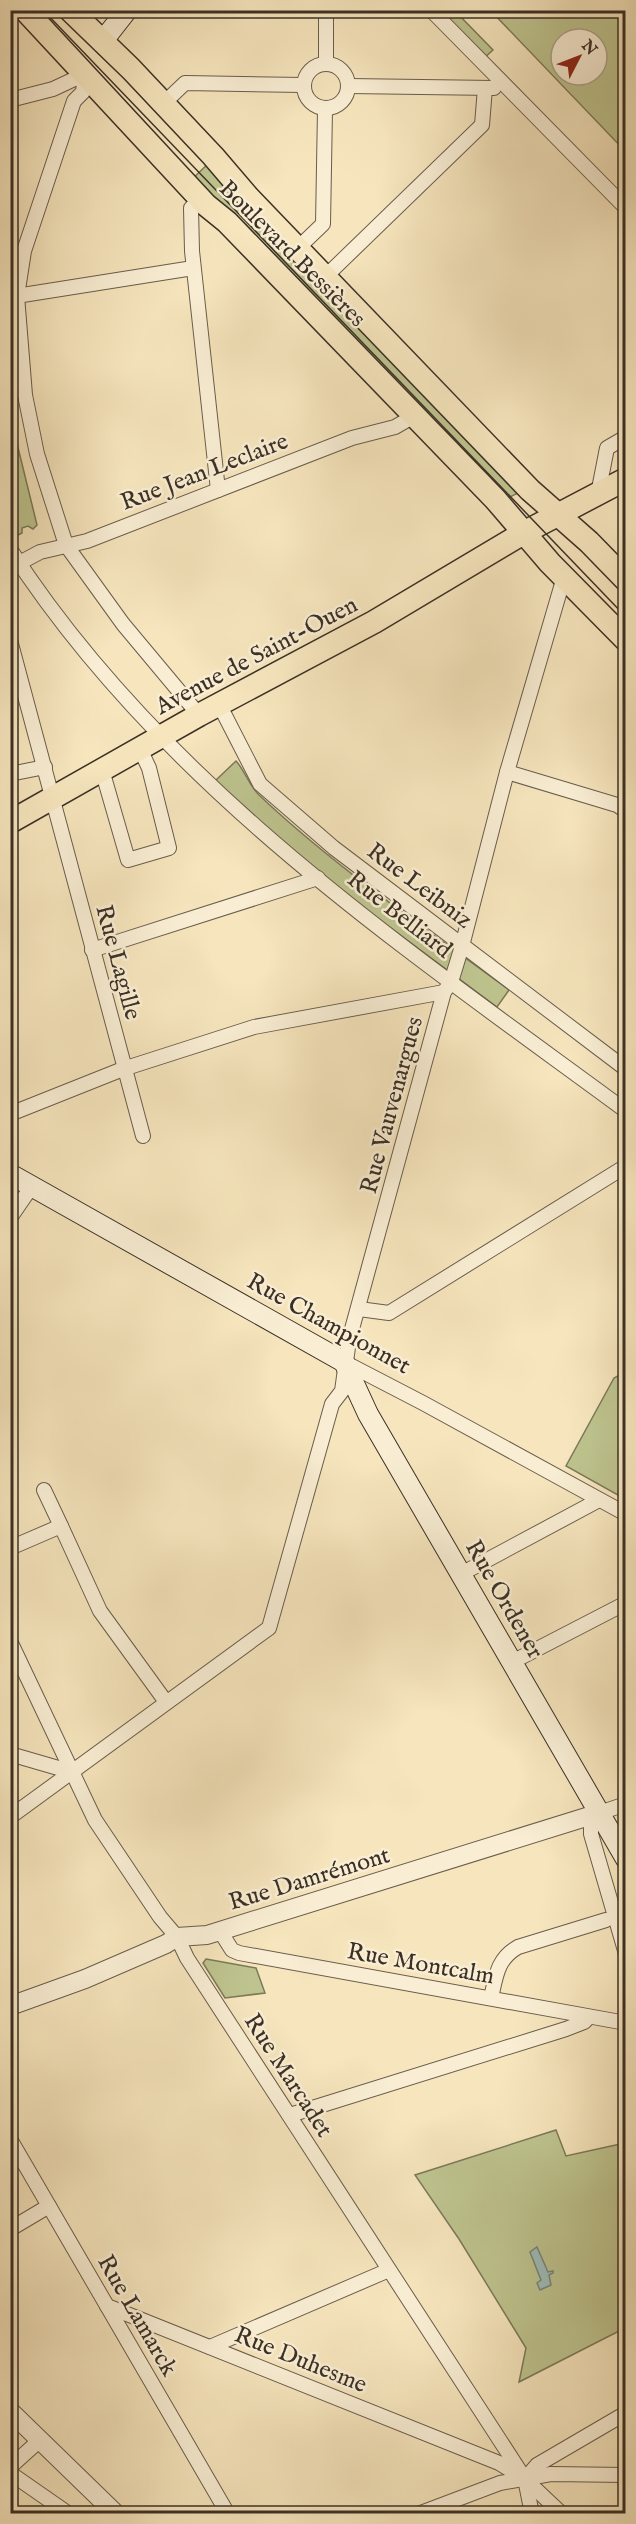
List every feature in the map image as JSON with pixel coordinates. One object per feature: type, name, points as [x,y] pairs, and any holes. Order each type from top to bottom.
[{"type":"main road","name":"Boulevard Bessières","points":[[24,10],[201,199],[227,222],[414,416],[626,640]]},
{"type":"main road","name":"Boulevard Bessières","points":[[70,10],[164,104],[325,278],[530,490],[626,580]]},
{"type":"main road","points":[[85,74],[102,42],[127,10]]},
{"type":"main road","name":"Avenue de Saint-Ouen","points":[[10,822],[160,737],[391,613],[525,532],[626,479]]},
{"type":"main road","name":"Rue Championnet","points":[[10,1174],[344,1362]]},
{"type":"main road","name":"Rue Ordener","points":[[344,1362],[363,1404],[626,1859]]},
{"type":"street","points":[[326,10],[326,64]]},
{"type":"street","points":[[431,10],[626,208]]},
{"type":"street","points":[[320,64],[326,64],[334,64],[348,79],[349,86],[349,92],[332,109],[318,108],[303,92],[303,79],[320,64]]},
{"type":"street","points":[[10,100],[62,86],[85,74]]},
{"type":"street","name":"Rue Leibniz","points":[[85,74],[83,92],[74,101],[24,251],[14,296],[25,395],[37,454],[66,545],[123,624],[210,711],[261,784],[334,848],[626,1069]]},
{"type":"street","points":[[164,104],[185,83],[303,85]]},
{"type":"street","points":[[62,86],[74,101]]},
{"type":"street","points":[[349,86],[506,88]]},
{"type":"street","points":[[325,278],[482,125],[485,88]]},
{"type":"street","points":[[298,248],[323,224],[325,109]]},
{"type":"street","points":[[201,199],[191,208],[193,268],[218,490]]},
{"type":"street","points":[[14,296],[193,268]]},
{"type":"street","name":"Rue Jean Leclaire","points":[[15,566],[40,552],[87,541],[352,438],[395,427],[414,416]]},
{"type":"street","points":[[598,494],[607,447],[626,438]]},
{"type":"street","name":"Rue Belliard","points":[[10,549],[15,566],[160,737],[248,820],[448,987],[626,1111]]},
{"type":"street","name":"Rue Vauvenargues","points":[[10,1817],[269,1628],[332,1404],[342,1391],[344,1362],[448,987],[462,946],[507,772],[564,577]]},
{"type":"street","name":"Rue Lagille","points":[[10,640],[123,1069],[143,1136]]},
{"type":"street","points":[[102,770],[128,860],[169,848],[149,768],[140,749]]},
{"type":"street","points":[[10,774],[45,767]]},
{"type":"street","points":[[507,772],[617,805],[626,812]]},
{"type":"street","points":[[92,950],[318,878]]},
{"type":"street","points":[[10,1114],[123,1069],[255,1027],[448,987]]},
{"type":"street","points":[[359,1309],[390,1313],[626,1166]]},
{"type":"street","points":[[10,1218],[32,1186]]},
{"type":"street","name":"Rue Championnet","points":[[344,1362],[626,1514]]},
{"type":"street","points":[[44,1490],[100,1611],[166,1702]]},
{"type":"street","points":[[461,1574],[599,1500]]},
{"type":"street","points":[[10,1548],[61,1526]]},
{"type":"street","points":[[512,1662],[626,1603]]},
{"type":"street","name":"Rue Marcadet","points":[[10,1641],[95,1820],[159,1917],[177,1936],[187,1958],[525,2479],[562,2514]]},
{"type":"street","points":[[10,1754],[72,1772]]},
{"type":"street","name":"Rue Damrémont","points":[[10,2006],[85,1979],[166,1944],[177,1936],[207,1935],[626,1804]]},
{"type":"street","points":[[599,1813],[591,1822],[591,1834],[626,1954]]},
{"type":"street","points":[[491,1998],[498,1965],[507,1954],[518,1947],[606,1920]]},
{"type":"street","name":"Rue Montcalm","points":[[220,1931],[232,1950],[239,1953],[491,1998],[588,2018],[626,2023]]},
{"type":"street","points":[[290,2115],[566,2029],[588,2018]]},
{"type":"street","name":"Rue Lamarck","points":[[10,2139],[228,2514]]},
{"type":"street","points":[[12,2228],[49,2206]]},
{"type":"street","points":[[210,2347],[389,2270]]},
{"type":"street","name":"Rue Duhesme","points":[[107,2306],[499,2463],[525,2479]]},
{"type":"street","points":[[10,2410],[116,2514]]},
{"type":"street","points":[[525,2479],[537,2465],[626,2413]]},
{"type":"street","points":[[10,2467],[40,2440]]},
{"type":"street","points":[[564,2449],[564,2462],[569,2474]]},
{"type":"street","points":[[10,2473],[69,2514]]},
{"type":"street","points":[[418,2514],[500,2483],[551,2474],[626,2475]]},
{"type":"street","points":[[525,2479],[532,2514]]},
{"type":"green space","points":[[437,11],[455,11],[493,50],[483,59]]},
{"type":"green space","points":[[491,11],[625,11],[625,151],[564,87],[609,87],[609,27],[549,27],[549,72]]},
{"type":"green space","points":[[211,161],[520,492],[506,499],[190,181]]},
{"type":"green space","points":[[11,419],[37,525],[33,529],[28,526],[22,528],[22,533],[18,535],[11,527]]},
{"type":"green space","points":[[236,761],[259,795],[318,847],[509,990],[497,1007],[318,874],[215,781]]},
{"type":"green space","points":[[625,1372],[625,1499],[566,1466],[614,1378]]},
{"type":"green space","points":[[206,1959],[256,1968],[265,1993],[225,1998],[203,1963]]},
{"type":"green space","points":[[556,2130],[566,2156],[625,2143],[625,2328],[519,2382],[526,2348],[459,2239],[415,2175]]},
{"type":"water","points":[[537,2247],[548,2272],[553,2271],[549,2275],[551,2285],[540,2290],[537,2283],[541,2280],[530,2252]]},
{"type":"tram line","points":[[43,10],[626,617]]}]
